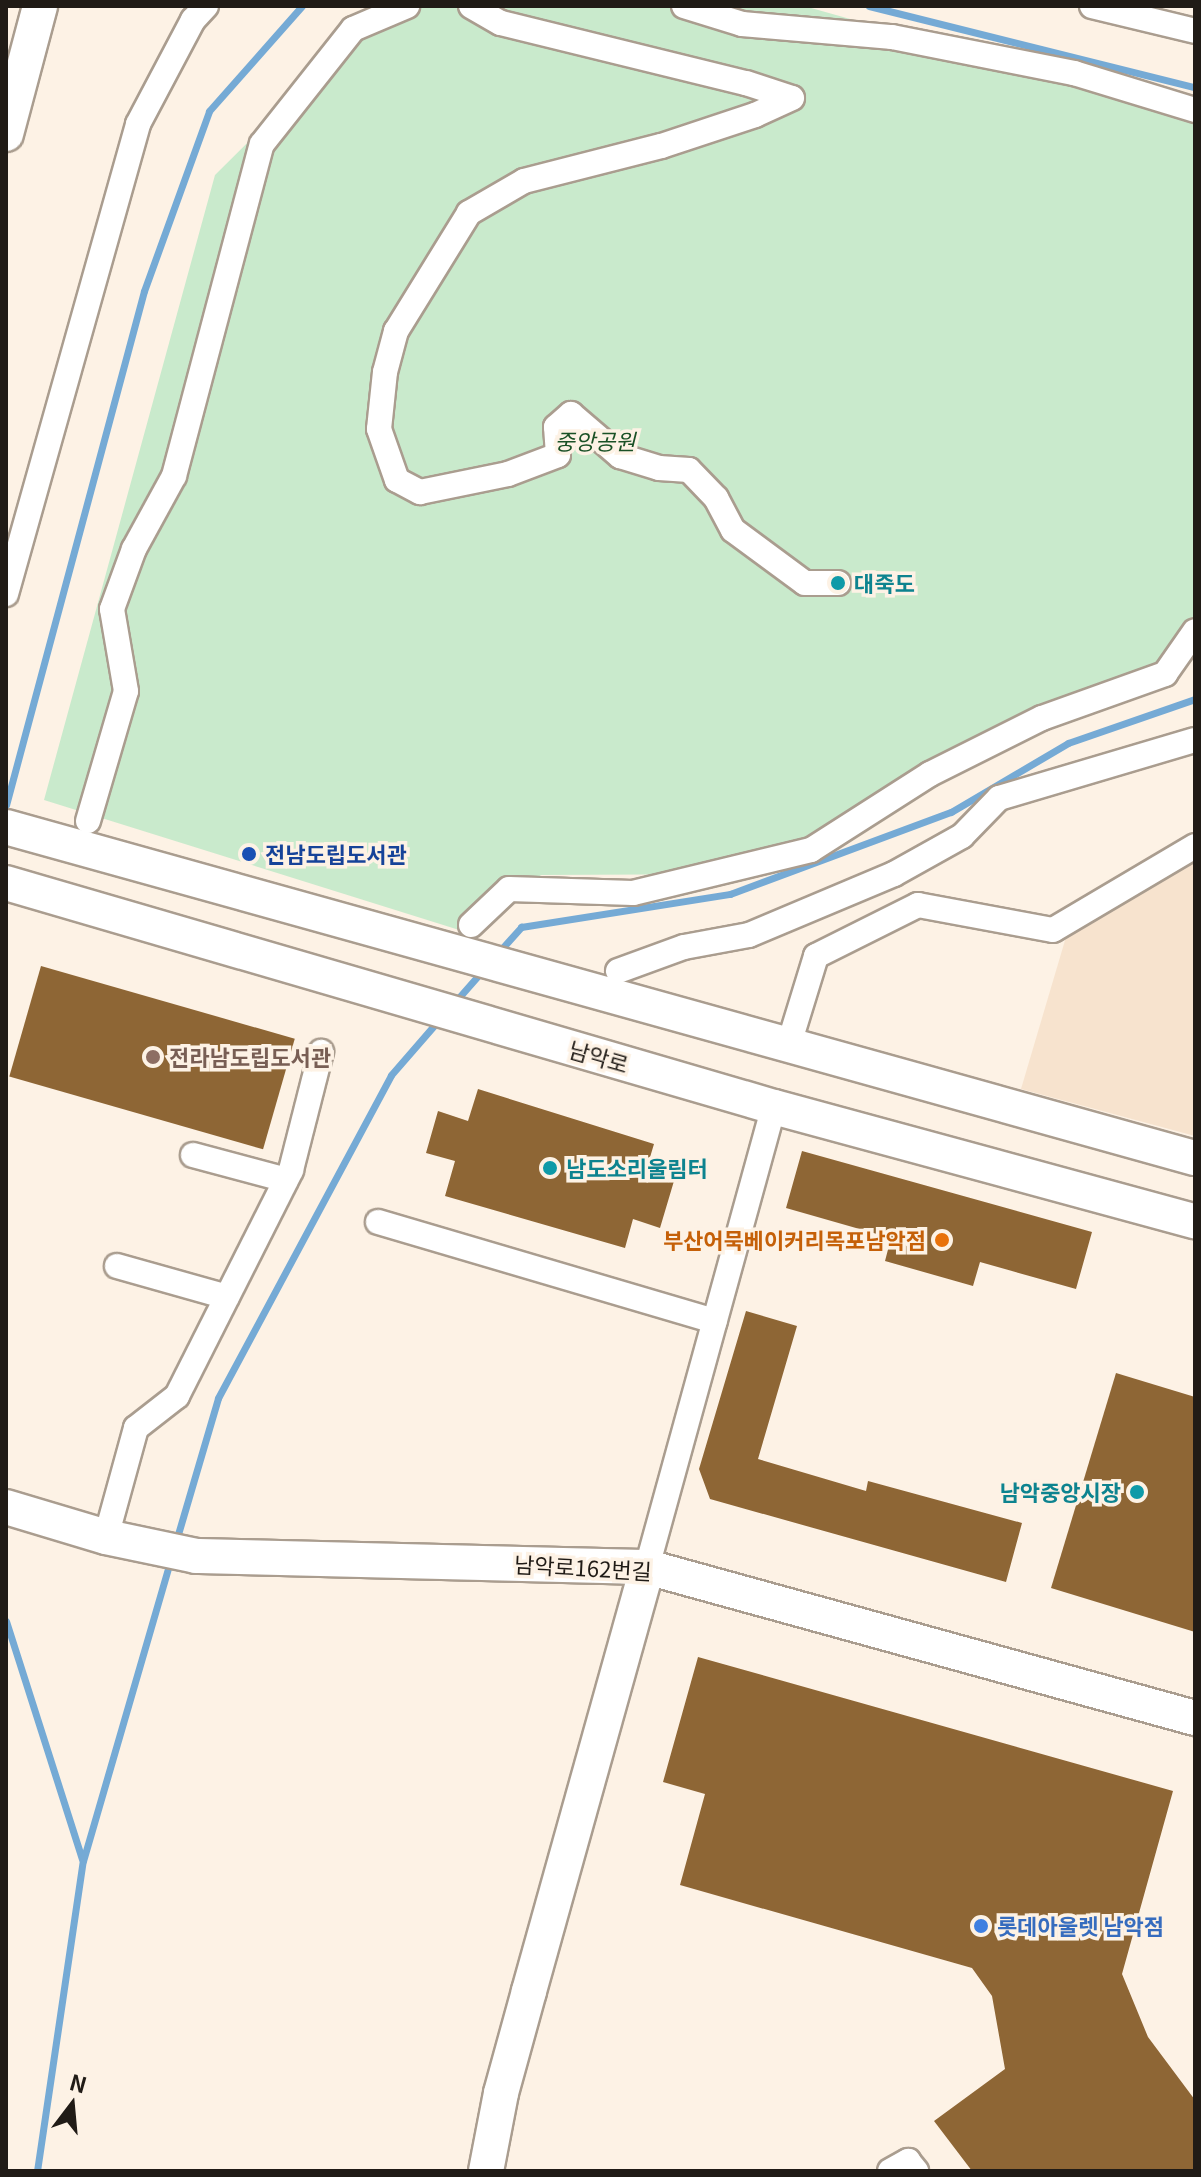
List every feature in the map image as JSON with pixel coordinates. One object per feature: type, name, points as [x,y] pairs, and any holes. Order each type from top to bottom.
[{"type":"street","points":[[6,134],[40,6]]},
{"type":"street","points":[[6,594],[138,124],[193,20],[206,6]]},
{"type":"street","points":[[88,821],[126,691],[112,609],[134,549],[174,476],[262,144],[353,29],[407,6]]},
{"type":"street","points":[[471,6],[501,23],[746,83],[792,98],[755,115],[661,146],[524,181],[469,213],[396,331],[392,345],[385,372],[379,429],[397,480],[420,492],[508,474],[558,455],[556,427],[571,414],[620,456],[659,468],[689,470],[716,498],[733,530],[805,583],[838,583]]},
{"type":"street","points":[[684,6],[742,24],[892,37],[1074,73],[1195,110]]},
{"type":"street","points":[[1092,6],[1195,31]]},
{"type":"street","points":[[471,925],[509,889],[633,893],[811,850],[930,774],[1042,718],[1165,674],[1195,631]]},
{"type":"street","points":[[618,971],[684,947],[749,935],[894,874],[962,836],[999,798],[1195,740]]},
{"type":"street","points":[[20,831],[1195,1158]]},
{"type":"street","points":[[789,1044],[816,956],[918,905],[1053,930],[1195,846]]},
{"type":"street","name":"남악로","points":[[6,883],[774,1107],[1195,1221]]},
{"type":"street","points":[[114,1538],[136,1428],[177,1396],[286,1180],[321,1052]]},
{"type":"street","points":[[486,2171],[517,2035],[774,1107]]},
{"type":"street","points":[[193,1155],[286,1180]]},
{"type":"street","points":[[378,1222],[715,1321]]},
{"type":"street","points":[[117,1266],[227,1297]]},
{"type":"street","name":"남악로162번길","points":[[20,1511],[114,1538],[196,1556],[647,1567],[1195,1718]]},
{"type":"street","points":[[890,2171],[908,2161],[916,2171]]},
{"type":"shaded area","points":[[1195,858],[1195,1136],[1021,1089],[1066,937]]},
{"type":"green space","name":"중앙공원","points":[[385,6],[804,6],[1195,116],[1195,651],[752,874],[541,875],[472,934],[44,800],[215,175]]},
{"type":"building","name":"전라남도립도서관","points":[[41,966],[295,1039],[263,1149],[9,1077]]},
{"type":"building","name":"남도소리울림터","points":[[478,1089],[654,1144],[645,1174],[674,1181],[660,1228],[633,1219],[625,1248],[445,1196],[455,1161],[426,1153],[438,1111],[468,1121]]},
{"type":"building","points":[[802,1151],[1092,1232],[1076,1289],[980,1262],[973,1286],[885,1261],[891,1238],[786,1208]]},
{"type":"building","points":[[746,1311],[797,1326],[758,1459],[866,1491],[868,1481],[1022,1523],[1006,1582],[710,1499],[699,1469]]},
{"type":"building","name":"남악중앙시장","points":[[1116,1373],[1195,1397],[1195,1632],[1051,1588]]},
{"type":"building","name":"롯데아울렛 남악점","points":[[698,1657],[1173,1791],[1122,1974],[1148,2037],[1195,2100],[1195,2171],[972,2171],[934,2121],[1005,2069],[992,1996],[972,1968],[680,1885],[705,1794],[663,1782]]},
{"type":"waterway","points":[[6,805],[144,291],[209,111],[302,6]]},
{"type":"waterway","points":[[869,6],[1195,87]]},
{"type":"waterway","points":[[496,955],[521,927],[730,894],[951,812],[1068,743],[1195,699]]},
{"type":"waterway","points":[[454,1003],[483,970]]},
{"type":"waterway","points":[[176,1541],[218,1398],[391,1075],[438,1021]]},
{"type":"waterway","points":[[37,2171],[83,1861],[170,1561]]},
{"type":"waterway","points":[[6,1621],[82,1859]]},
{"type":"place","name":"대죽도","points":[[838,583]]},
{"type":"place","name":"전남도립도서관","points":[[249,854]]},
{"type":"place","name":"전라남도립도서관","points":[[153,1057]]},
{"type":"place","name":"남도소리울림터","points":[[550,1168]]},
{"type":"place","name":"부산어묵베이커리목포남악점","points":[[942,1240]]},
{"type":"place","name":"남악중앙시장","points":[[1137,1492]]},
{"type":"place","name":"롯데아울렛 남악점","points":[[981,1926]]}]
